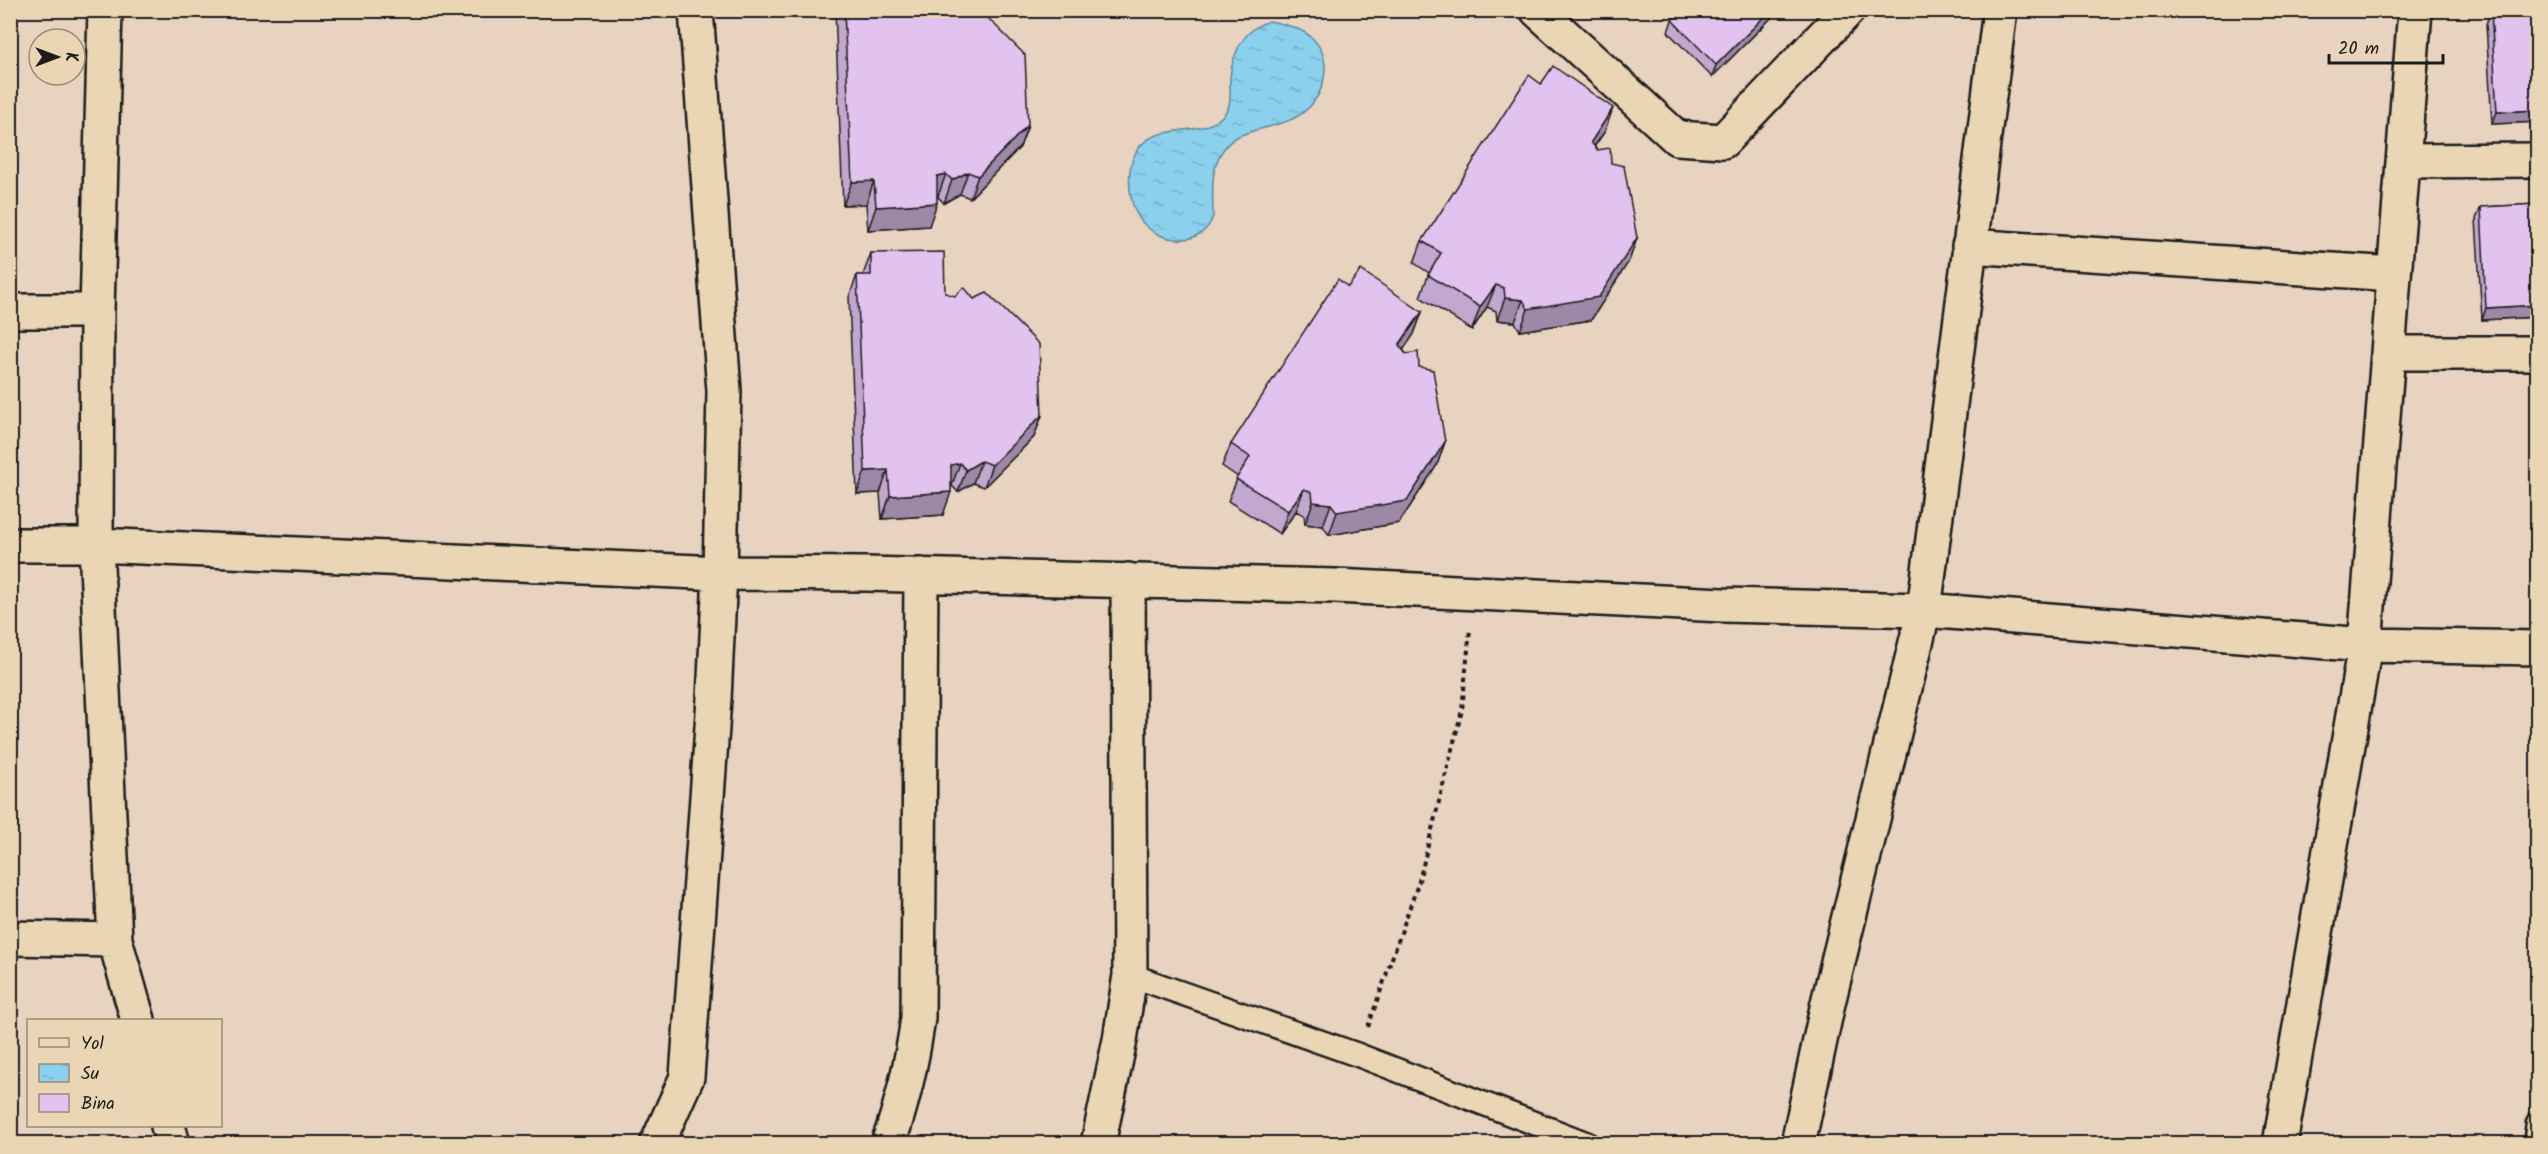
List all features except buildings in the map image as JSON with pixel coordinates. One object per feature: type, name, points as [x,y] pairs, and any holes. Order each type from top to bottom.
[{"type":"street","points":[[105,10],[97,311],[96,545],[115,940],[138,1019]]},
{"type":"street","points":[[657,1143],[687,1077],[714,699],[720,573],[724,391],[696,10]]},
{"type":"street","points":[[1537,10],[1677,138],[1723,141],[1848,10]]},
{"type":"street","points":[[1798,1143],[1831,992],[1923,610],[2000,10]]},
{"type":"street","points":[[2280,1143],[2365,645],[2415,10]]},
{"type":"street","points":[[2403,161],[2538,160]]},
{"type":"street","points":[[1969,246],[2394,274]]},
{"type":"street","points":[[10,311],[97,311]]},
{"type":"street","points":[[2388,353],[2538,353]]},
{"type":"street","points":[[10,545],[96,545],[720,573],[1128,580],[1470,592],[1723,605],[1923,610],[2365,645],[2538,648]]},
{"type":"street","points":[[888,1143],[904,1096],[918,1018],[921,575]]},
{"type":"street","points":[[1098,1143],[1118,1052],[1130,975],[1128,580]]},
{"type":"street","points":[[10,938],[115,940]]},
{"type":"street","points":[[169,1127],[174,1143]]},
{"type":"lane","points":[[1130,975],[1358,1055],[1588,1143]]},
{"type":"lane","points":[[2535,1143],[2538,1123]]},
{"type":"path","points":[[1358,1055],[1419,881],[1462,710],[1470,635],[1470,592]]},
{"type":"water","points":[[1269,21],[1300,30],[1315,41],[1325,64],[1321,90],[1312,104],[1291,120],[1244,134],[1226,146],[1214,170],[1213,216],[1201,233],[1193,237],[1173,239],[1153,232],[1139,218],[1132,200],[1130,170],[1136,152],[1144,142],[1155,136],[1204,126],[1216,121],[1225,113],[1229,105],[1230,77],[1237,50],[1246,36]]}]
